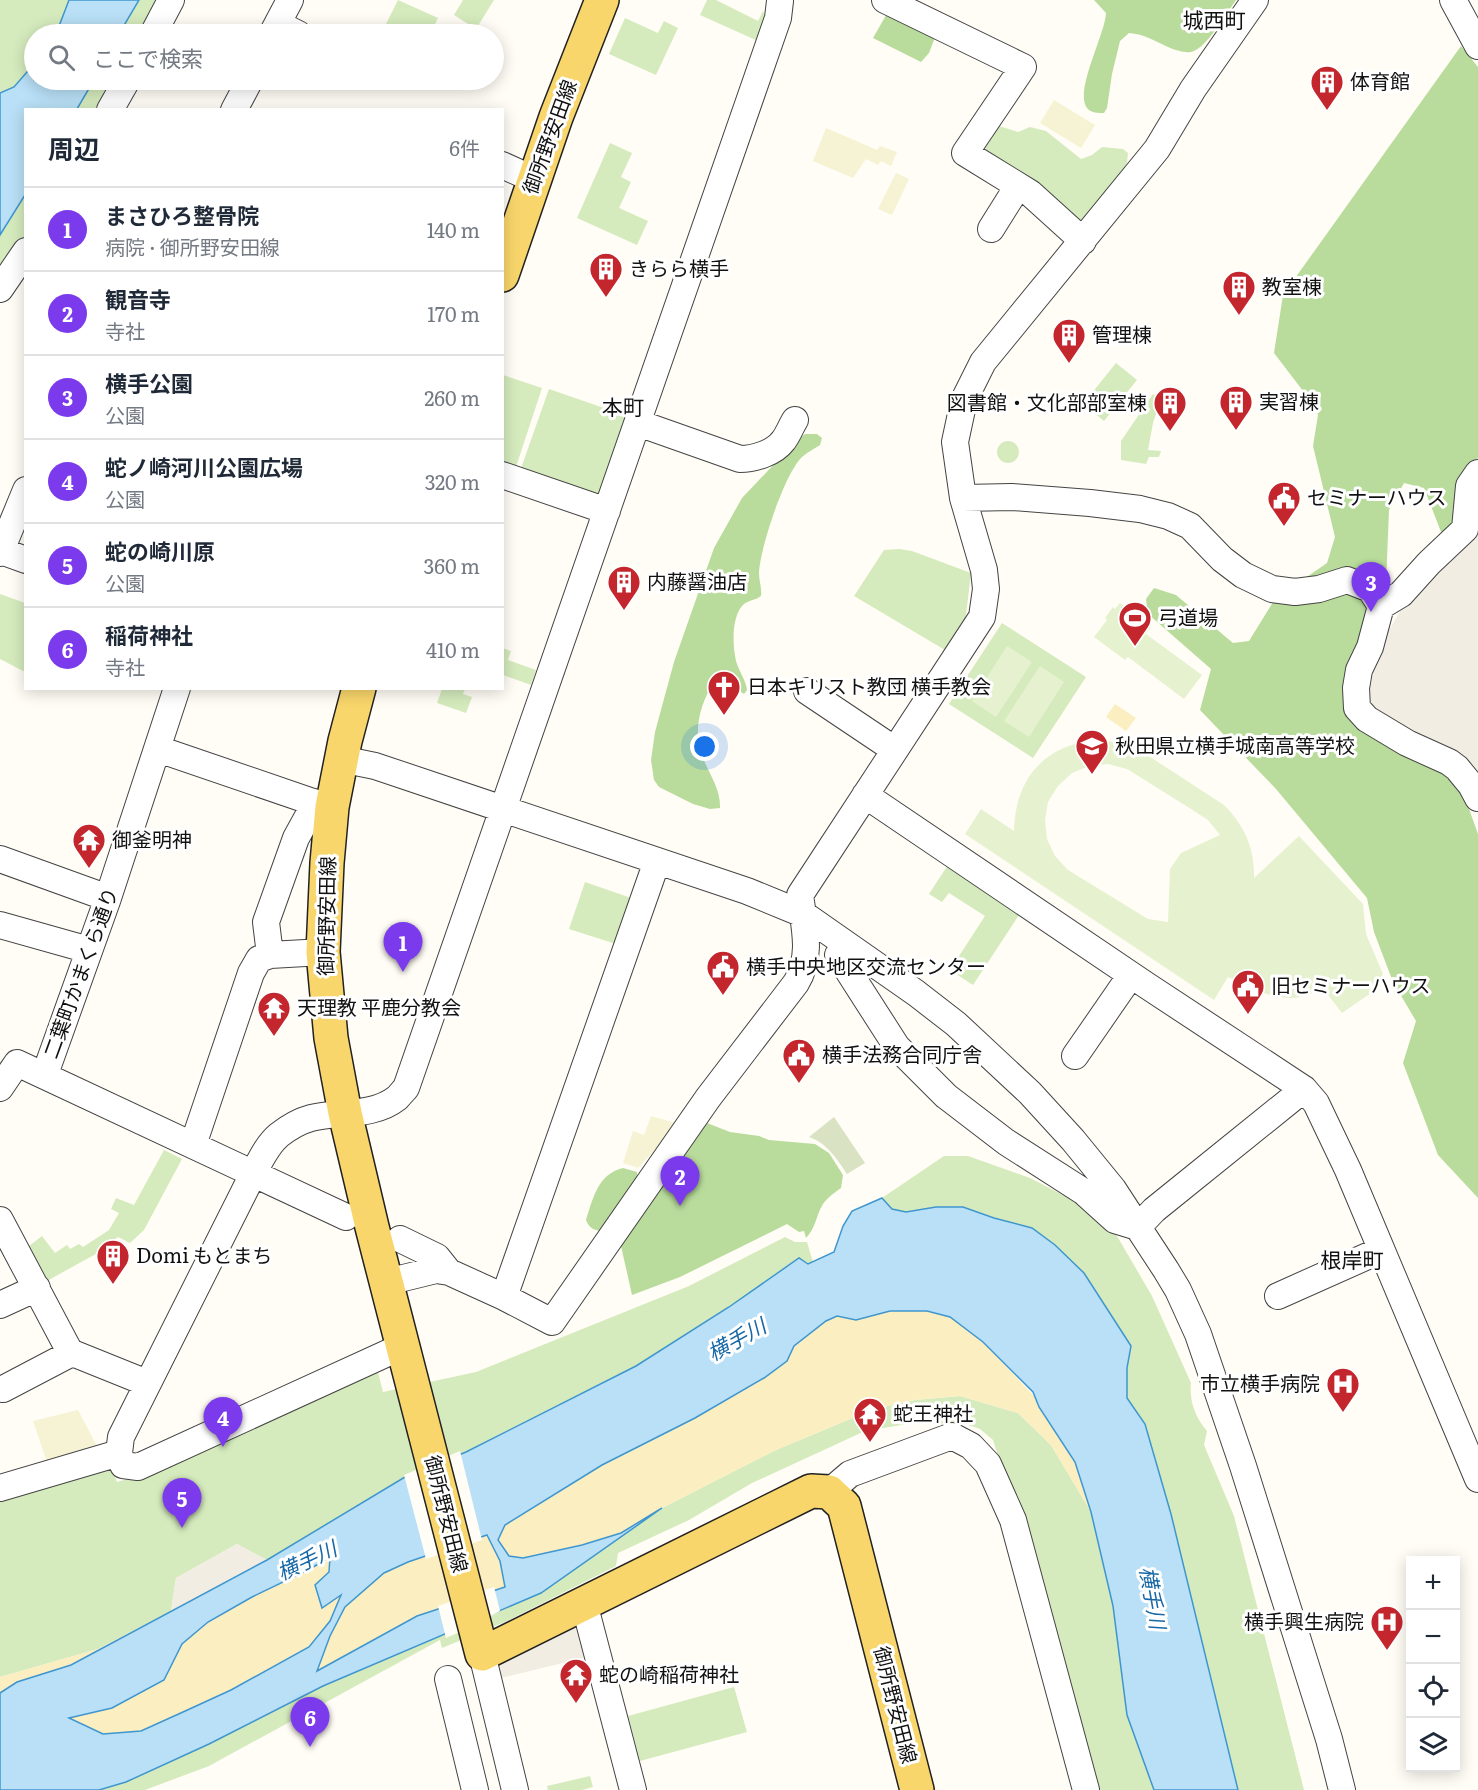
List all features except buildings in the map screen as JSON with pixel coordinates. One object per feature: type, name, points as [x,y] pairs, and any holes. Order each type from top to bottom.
[{"type":"main road","name":"御所野安田線","points":[[504,269],[556,117],[602,0]]},
{"type":"main road","name":"御所野安田線","points":[[358,690],[341,759],[319,813],[327,863],[323,952],[331,1038],[345,1113],[478,1640]]},
{"type":"main road","points":[[478,1640],[584,1603],[811,1491],[830,1492]]},
{"type":"main road","name":"御所野安田線","points":[[830,1492],[844,1506],[917,1790]]},
{"type":"street","points":[[158,24],[171,0]]},
{"type":"street","points":[[285,24],[290,0]]},
{"type":"street","points":[[406,1359],[138,1467],[123,1465],[119,1453],[121,1437],[264,1153],[278,1136],[310,1118],[381,1106],[396,1099],[406,1088],[778,18],[781,0]]},
{"type":"street","points":[[885,0],[1023,67],[965,153],[1030,194],[1083,241]]},
{"type":"street","points":[[387,1282],[436,1270],[449,1272],[552,1322],[708,1098],[796,983],[802,974],[807,944],[800,895],[982,617],[986,589],[984,570],[963,498],[955,442],[964,400],[983,362],[1157,148],[1193,89],[1256,0]]},
{"type":"street","points":[[1453,0],[1478,46]]},
{"type":"street","points":[[111,108],[122,90]]},
{"type":"street","points":[[235,108],[244,90]]},
{"type":"street","points":[[504,166],[535,180]]},
{"type":"street","points":[[991,229],[1018,186]]},
{"type":"street","points":[[0,289],[24,254]]},
{"type":"street","points":[[638,423],[740,459],[751,459],[783,442],[795,420]]},
{"type":"street","points":[[1478,473],[1469,486],[1465,529],[1401,594],[1381,606],[1370,647],[1359,670],[1356,688],[1357,708],[1367,719],[1407,743],[1449,762],[1471,785],[1478,798]]},
{"type":"street","points":[[504,476],[607,511]]},
{"type":"street","points":[[24,495],[0,552],[24,559]]},
{"type":"street","points":[[963,498],[1024,498],[1130,508],[1158,514],[1190,526],[1229,564],[1272,589],[1295,592],[1319,589],[1347,580],[1370,590],[1381,606]]},
{"type":"street","name":"二葉町かまくら通り","points":[[176,690],[108,898],[45,1074],[346,1217]]},
{"type":"street","points":[[807,691],[895,750]]},
{"type":"street","points":[[158,749],[299,798],[319,813],[296,838],[266,922],[270,955]]},
{"type":"street","points":[[341,759],[375,766],[747,891],[803,914],[916,993],[956,1024],[1030,1093],[1113,1189],[1178,1290],[1198,1334],[1243,1466],[1322,1718],[1342,1790]]},
{"type":"street","points":[[865,795],[1304,1089],[1316,1103],[1348,1170],[1477,1476]]},
{"type":"street","points":[[0,859],[108,898]]},
{"type":"street","points":[[504,1297],[657,861]]},
{"type":"street","points":[[0,925],[89,950]]},
{"type":"street","points":[[193,1145],[251,973],[259,959],[270,955],[323,952]]},
{"type":"street","points":[[838,955],[897,1047],[946,1096],[1006,1142],[1084,1192],[1115,1220],[1138,1227]]},
{"type":"street","points":[[1075,1056],[1131,975]]},
{"type":"street","points":[[0,1089],[17,1063],[45,1074]]},
{"type":"street","points":[[1138,1227],[1154,1210],[1304,1089]]},
{"type":"street","points":[[0,1220],[70,1352],[147,1383]]},
{"type":"street","points":[[400,1239],[437,1257],[449,1272]]},
{"type":"street","points":[[1278,1296],[1381,1250]]},
{"type":"street","points":[[0,1305],[37,1288]]},
{"type":"street","points":[[3,1389],[70,1352]]},
{"type":"street","points":[[830,1492],[850,1474],[952,1436],[971,1446],[988,1464],[1013,1520],[1086,1790]]},
{"type":"street","points":[[0,1488],[119,1453]]},
{"type":"street","points":[[584,1603],[633,1790]]},
{"type":"street","points":[[478,1640],[515,1790]]},
{"type":"street","points":[[448,1679],[475,1790]]},
{"type":"shaded area","points":[[1054,100],[1095,125],[1081,148],[1040,123]]},
{"type":"shaded area","points":[[826,128],[877,150],[880,146],[897,152],[891,166],[881,161],[878,165],[866,159],[853,178],[813,161]]},
{"type":"shaded area","points":[[896,173],[909,179],[892,215],[878,209]]},
{"type":"shaded area","points":[[1478,489],[1478,779],[1410,736],[1367,704],[1369,673],[1385,637]]},
{"type":"shaded area","points":[[651,1116],[679,1124],[638,1168],[623,1163],[633,1131],[644,1135]]},
{"type":"shaded area","points":[[78,1410],[98,1448],[48,1465],[33,1421]]},
{"type":"shaded area","points":[[237,1544],[267,1560],[171,1611],[176,1578]]},
{"type":"shaded area","points":[[581,1614],[592,1656],[497,1679],[492,1658]]},
{"type":"green space","points":[[0,0],[69,0],[60,24],[24,24],[24,76],[14,87],[0,93]]},
{"type":"green space","points":[[139,0],[171,0],[158,24],[125,24]]},
{"type":"green space","points":[[398,0],[438,18],[435,24],[386,24]]},
{"type":"green space","points":[[463,0],[494,0],[479,24],[468,24],[454,15]]},
{"type":"green space","points":[[707,0],[716,0],[758,21],[763,11],[767,20],[758,41],[700,15]]},
{"type":"green space","points":[[1094,0],[1236,0],[1209,38],[1191,52],[1176,50],[1145,36],[1129,33],[1120,41],[1107,108],[1104,113],[1097,113],[1087,108],[1084,100],[1087,76],[1106,13]]},
{"type":"green space","points":[[889,10],[937,32],[929,53],[921,62],[873,38]]},
{"type":"green space","points":[[625,18],[658,33],[664,21],[678,28],[656,75],[609,54]]},
{"type":"green space","points":[[1461,46],[1478,67],[1478,458],[1473,461],[1460,485],[1458,510],[1451,532],[1443,537],[1424,488],[1404,483],[1389,510],[1386,584],[1366,614],[1356,649],[1449,771],[1464,795],[1478,834],[1478,1198],[1438,1155],[1403,1063],[1416,1021],[1393,982],[1374,932],[1367,898],[1276,789],[1200,710],[1211,669],[1148,614],[1146,599],[1154,588],[1176,595],[1233,643],[1249,641],[1275,599],[1327,563],[1335,537],[1313,446],[1318,415],[1313,404],[1274,353],[1283,295]]},
{"type":"green space","points":[[88,90],[121,90],[111,108],[78,108]]},
{"type":"green space","points":[[996,125],[1018,132],[1030,127],[1046,131],[1081,159],[1092,155],[1102,147],[1123,149],[1128,153],[1127,163],[1115,183],[1082,226],[988,154],[984,145]]},
{"type":"green space","points":[[610,143],[632,153],[621,177],[631,182],[619,208],[648,221],[637,245],[577,218]]},
{"type":"green space","points":[[24,197],[24,253],[0,289],[0,235]]},
{"type":"green space","points":[[1116,363],[1137,380],[1104,421],[1083,404]]},
{"type":"green space","points":[[504,375],[542,388],[515,470],[504,466]]},
{"type":"green space","points":[[549,389],[627,416],[598,499],[520,471]]},
{"type":"green space","points":[[1153,394],[1161,399],[1153,423],[1148,450],[1161,451],[1159,457],[1149,457],[1146,464],[1121,460],[1121,441]]},
{"type":"green space","points":[[805,434],[817,434],[822,438],[820,445],[801,458],[787,480],[774,513],[760,562],[761,596],[744,604],[735,624],[735,657],[747,690],[744,694],[730,681],[714,682],[705,698],[700,715],[698,741],[700,750],[720,800],[720,808],[710,809],[693,804],[659,787],[654,780],[651,760],[655,732],[674,662],[714,548],[742,498]]},
{"type":"green space","points":[[1008,441],[1016,444],[1019,452],[1016,460],[1008,463],[1000,460],[997,452],[1000,444]]},
{"type":"green space","points":[[884,550],[912,551],[971,573],[965,623],[945,650],[854,596]]},
{"type":"green space","points":[[0,594],[24,603],[24,671],[0,659]]},
{"type":"green space","name":"弓道場","points":[[1120,603],[1151,627],[1146,634],[1202,675],[1184,699],[1128,657],[1125,660],[1094,637],[1107,620],[1105,618],[1113,607],[1115,609]]},
{"type":"green space","points":[[1002,623],[1086,677],[1033,758],[949,704]]},
{"type":"green space","points":[[1007,646],[1032,662],[996,717],[972,701]]},
{"type":"green space","points":[[504,648],[511,651],[508,660],[536,670],[531,685],[504,675]]},
{"type":"green space","points":[[1040,666],[1064,682],[1029,737],[1004,721]]},
{"type":"green space","points":[[442,690],[465,690],[463,694],[472,697],[466,713],[437,703]]},
{"type":"green space","points":[[1098,740],[1141,751],[1224,805],[1238,821],[1247,838],[1253,857],[1254,878],[1299,836],[1363,904],[1366,934],[1383,974],[1371,993],[1342,1013],[1321,986],[1300,997],[1278,997],[1228,977],[1214,1000],[965,834],[981,809],[1014,831],[1020,795],[1036,767],[1063,748]],"holes":[[[1108,764],[1127,769],[1208,820],[1220,835],[1181,853],[1170,869],[1168,922],[1148,919],[1068,870],[1055,856],[1047,839],[1045,820],[1048,802],[1058,786],[1072,773],[1089,766]]]},
{"type":"green space","points":[[948,865],[1021,912],[973,985],[950,970],[985,916],[949,893],[942,902],[929,894]]},
{"type":"green space","points":[[585,882],[634,899],[619,945],[569,929]]},
{"type":"green space","points":[[834,1117],[865,1163],[847,1174],[826,1147],[809,1137]]},
{"type":"green space","points":[[707,1123],[730,1132],[759,1136],[769,1140],[815,1144],[829,1153],[843,1175],[841,1188],[823,1204],[806,1238],[804,1231],[799,1232],[787,1224],[680,1277],[632,1295],[621,1246]]},
{"type":"green space","points":[[164,1150],[182,1159],[144,1230],[130,1243],[118,1237],[94,1255],[45,1282],[25,1249],[42,1236],[55,1253],[67,1245],[70,1249],[79,1244],[83,1247],[109,1230],[119,1213],[111,1209],[116,1198],[134,1205]]},
{"type":"green space","points":[[944,1156],[968,1156],[1030,1178],[1088,1208],[1117,1236],[1152,1296],[1191,1383],[1194,1408],[1207,1431],[1204,1445],[1234,1516],[1304,1790],[1238,1790],[1171,1514],[1145,1424],[1127,1398],[1127,1368],[1131,1346],[1013,1224],[963,1207],[936,1207],[906,1212],[892,1209],[882,1198]]},
{"type":"green space","points":[[623,1168],[637,1172],[637,1185],[601,1231],[593,1229],[586,1220],[598,1188],[608,1176]]},
{"type":"green space","points":[[785,1237],[795,1242],[807,1242],[813,1262],[808,1264],[798,1258],[729,1307],[636,1366],[466,1452],[405,1477],[267,1560],[237,1544],[176,1578],[171,1611],[98,1649],[0,1677],[0,1495],[104,1465],[113,1472],[117,1482],[150,1472],[376,1364],[383,1392],[476,1372],[689,1286]]},
{"type":"green space","points":[[960,1396],[1018,1413],[1051,1445],[1091,1512],[1113,1607],[1127,1715],[1154,1790],[1093,1790],[1020,1522],[993,1440],[980,1429],[966,1424],[914,1423],[865,1431],[752,1483],[689,1520],[618,1553],[616,1566],[507,1621],[442,1648],[440,1640],[209,1766],[145,1790],[99,1790],[126,1782],[209,1744],[323,1686],[541,1593],[662,1508],[776,1450],[874,1409],[915,1400]]},
{"type":"green space","points":[[734,1687],[747,1732],[640,1761],[628,1716]]},
{"type":"green space","points":[[590,1776],[593,1787],[582,1790],[548,1790],[547,1786]]},
{"type":"sand","points":[[1115,704],[1136,718],[1126,731],[1106,717]]},
{"type":"sand","points":[[890,1311],[927,1311],[950,1317],[983,1342],[1034,1396],[1075,1462],[1091,1512],[1051,1445],[1018,1413],[960,1396],[915,1400],[874,1409],[776,1450],[662,1508],[621,1533],[582,1545],[523,1558],[509,1556],[498,1540],[505,1525],[602,1465],[695,1418],[764,1378],[787,1361],[794,1346],[826,1321],[837,1316],[856,1320]]},
{"type":"sand","points":[[487,1535],[500,1561],[505,1587],[417,1616],[316,1672],[330,1636],[345,1607],[384,1573],[408,1562]]},
{"type":"sand","points":[[330,1556],[322,1607],[342,1594],[330,1621],[309,1647],[231,1690],[141,1731],[103,1734],[69,1718],[112,1708],[164,1680],[182,1644],[208,1622],[252,1597],[310,1569]]},
{"type":"sand","points":[[171,1611],[71,1665],[17,1682],[0,1693],[0,1677],[98,1649]]},
{"type":"water","points":[[69,0],[139,0],[125,24],[60,24]]},
{"type":"water","points":[[24,76],[24,90],[88,90],[78,108],[24,108],[24,197],[0,235],[0,93],[14,87]]},
{"type":"water","name":"横手川","points":[[882,1198],[892,1209],[906,1212],[936,1207],[963,1207],[1032,1228],[1055,1245],[1084,1273],[1131,1346],[1127,1368],[1127,1398],[1145,1424],[1171,1514],[1238,1790],[1154,1790],[1127,1715],[1113,1606],[1091,1512],[1075,1462],[1039,1407],[1033,1392],[983,1342],[950,1317],[927,1311],[890,1311],[856,1320],[837,1316],[826,1321],[794,1346],[787,1361],[764,1378],[695,1418],[602,1465],[505,1525],[498,1540],[509,1556],[523,1558],[582,1545],[621,1533],[662,1508],[541,1593],[323,1686],[209,1744],[126,1782],[99,1790],[0,1790],[0,1693],[17,1682],[71,1665],[267,1560],[405,1477],[466,1452],[636,1366],[729,1307],[799,1258],[808,1264],[834,1252],[843,1226],[852,1211]],"holes":[[[487,1535],[500,1561],[505,1587],[417,1616],[317,1671],[330,1636],[345,1607],[384,1573],[408,1562]],[[330,1557],[329,1572],[315,1585],[322,1608],[341,1595],[330,1621],[309,1647],[231,1690],[141,1731],[103,1734],[69,1718],[112,1708],[164,1680],[182,1644],[208,1622]]]},
{"type":"pier","points":[[460,1451],[482,1540],[426,1559],[404,1475]]},
{"type":"pier","points":[[494,1587],[500,1611],[446,1638],[438,1606]]},
{"type":"place","name":"体育館","points":[[1327,111]]},
{"type":"place","name":"きらら横手","points":[[606,298]]},
{"type":"place","name":"教室棟","points":[[1239,316]]},
{"type":"place","name":"管理棟","points":[[1069,364]]},
{"type":"place","name":"実習棟","points":[[1236,431]]},
{"type":"place","name":"図書館・文化部部室棟","points":[[1170,432]]},
{"type":"place","name":"セミナーハウス","points":[[1284,527]]},
{"type":"place","name":"内藤醤油店","points":[[624,611]]},
{"type":"place","name":"横手公園","points":[[1371,612]]},
{"type":"place","name":"弓道場","points":[[1135,647]]},
{"type":"place","name":"日本キリスト教団 横手教会","points":[[724,716]]},
{"type":"place","name":"秋田県立横手城南高等学校","points":[[1092,775]]},
{"type":"place","name":"御釜明神","points":[[89,869]]},
{"type":"place","name":"まさひろ整骨院","points":[[403,972]]},
{"type":"place","name":"横手中央地区交流センター","points":[[723,996]]},
{"type":"place","name":"旧セミナーハウス","points":[[1248,1015]]},
{"type":"place","name":"天理教 平鹿分教会","points":[[274,1037]]},
{"type":"place","name":"横手法務合同庁舎","points":[[799,1084]]},
{"type":"place","name":"観音寺","points":[[680,1206]]},
{"type":"place","name":"Domi もとまち","points":[[113,1285]]},
{"type":"place","name":"市立横手病院","points":[[1343,1413]]},
{"type":"place","name":"蛇王神社","points":[[870,1443]]},
{"type":"place","name":"蛇ノ崎河川公園広場","points":[[223,1447]]},
{"type":"place","name":"蛇の崎川原","points":[[182,1528]]},
{"type":"place","name":"横手興生病院","points":[[1387,1651]]},
{"type":"place","name":"蛇の崎稲荷神社","points":[[576,1704]]},
{"type":"place","name":"稲荷神社","points":[[310,1747]]},
{"type":"district","name":"城西町","points":[[1214,21]]},
{"type":"district","name":"本町","points":[[623,408]]},
{"type":"district","name":"根岸町","points":[[1352,1261]]}]
